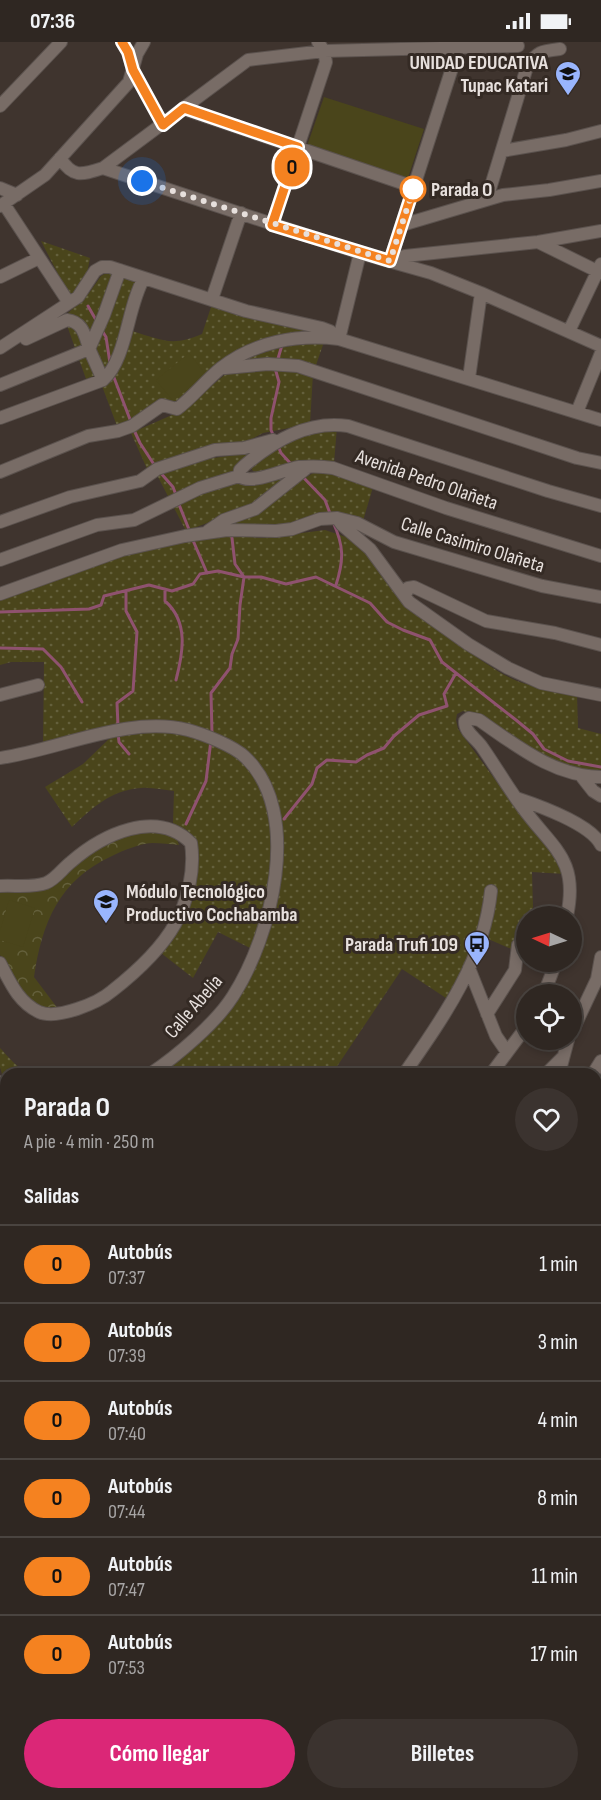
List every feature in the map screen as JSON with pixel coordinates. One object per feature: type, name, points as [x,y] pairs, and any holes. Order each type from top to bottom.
[{"type":"street","points":[[0,106],[61,42]]},
{"type":"street","points":[[122,42],[128,52],[133,70],[163,125]]},
{"type":"street","points":[[69,303],[2,205],[35,184],[129,82],[137,54],[144,42]]},
{"type":"street","points":[[390,261],[453,65],[454,58],[449,45]]},
{"type":"street","points":[[60,158],[68,170],[76,173],[85,174],[103,168],[248,60],[321,47],[518,46]]},
{"type":"street","points":[[272,225],[326,62],[321,47]]},
{"type":"street","points":[[475,204],[490,189],[527,68],[535,55],[544,51],[560,50]]},
{"type":"street","points":[[184,108],[414,187]]},
{"type":"street","points":[[502,151],[566,140],[601,130]]},
{"type":"street","points":[[103,168],[272,225],[431,273],[601,346]]},
{"type":"street","points":[[402,225],[503,195],[601,181]]},
{"type":"street","points":[[0,188],[16,195]]},
{"type":"street","points":[[212,299],[241,213]]},
{"type":"street","points":[[390,261],[405,256],[538,242],[601,231]]},
{"type":"street","points":[[538,242],[600,269],[569,331]]},
{"type":"street","points":[[339,339],[360,253]]},
{"type":"street","points":[[0,277],[39,258]]},
{"type":"street","points":[[2,347],[78,297],[95,271],[102,267],[120,270],[246,311],[322,328],[330,331],[339,339]]},
{"type":"street","points":[[0,385],[89,349],[120,270]]},
{"type":"street","points":[[0,418],[103,380],[111,371],[121,348],[134,299],[144,278]]},
{"type":"street","points":[[469,378],[481,293]]},
{"type":"street","points":[[2,347],[27,339],[67,320],[74,321],[81,326],[87,336],[89,349],[103,380]]},
{"type":"street","points":[[0,472],[88,436],[132,426],[162,405],[177,409],[221,368],[247,351],[265,344],[305,338],[339,339],[601,420]]},
{"type":"street","points":[[577,412],[601,353]]},
{"type":"street","points":[[221,368],[268,364],[298,366],[566,455],[601,463]]},
{"type":"street","points":[[239,476],[244,465],[281,438],[291,433],[339,424],[601,506]]},
{"type":"street","points":[[0,522],[70,497],[140,481],[157,469],[215,450],[244,448],[281,438]]},
{"type":"street","points":[[207,532],[224,520],[255,508],[310,466]]},
{"type":"street","name":"Avenida Pedro Olañeta","points":[[0,560],[98,525],[134,520],[200,488],[239,476],[249,480],[297,467],[310,466],[333,468],[446,508],[601,556]]},
{"type":"street","points":[[0,594],[122,550],[207,532],[246,529],[276,531],[292,529],[320,519],[337,518],[370,549],[409,602],[468,644],[508,668],[541,682],[601,695]]},
{"type":"street","name":"Calle Casimiro Olañeta","points":[[337,518],[357,523],[394,542],[542,586],[601,597]]},
{"type":"street","points":[[405,596],[408,588],[414,587],[486,621],[555,633],[601,645]]},
{"type":"street","points":[[0,695],[38,685]]},
{"type":"street","points":[[568,906],[571,889],[566,864],[516,798],[480,744],[467,731],[464,726],[465,721],[469,718],[479,720],[545,764],[582,777],[601,777]]},
{"type":"street","name":"Calle Abelia","points":[[0,758],[129,729],[166,726],[189,730],[225,745],[244,755],[254,767],[272,806],[277,845],[272,888],[255,954],[232,997],[187,1045],[158,1068]]},
{"type":"street","points":[[582,777],[593,791],[601,796]]},
{"type":"street","points":[[516,798],[582,827],[601,845]]},
{"type":"street","points":[[0,886],[40,885],[48,882],[71,861],[104,839],[126,829],[140,826],[157,827],[174,831],[191,843],[191,873],[176,923],[156,949],[111,992],[93,1003],[67,1011],[54,1014],[42,1013],[19,997],[0,963]]},
{"type":"street","points":[[408,1068],[447,1011],[469,968],[488,916],[491,891]]},
{"type":"street","points":[[582,1011],[597,979],[601,957]]},
{"type":"street","points":[[487,1014],[515,970],[516,962]]},
{"type":"street","points":[[469,968],[496,1036],[507,1052]]},
{"type":"street","points":[[495,1068],[516,1040]]},
{"type":"street","points":[[560,1068],[565,1050]]},
{"type":"street","points":[[552,1068],[563,1056]]},
{"type":"green space","points":[[324,97],[424,129],[407,181],[307,146]]},
{"type":"green space","points":[[41,241],[90,258],[87,274],[70,297]]},
{"type":"green space","points":[[110,271],[136,279],[120,346],[106,371],[86,379],[64,317],[89,293],[101,276]]},
{"type":"green space","points":[[212,304],[320,335],[279,337],[172,407],[117,426],[102,386],[115,374],[123,362],[132,331],[167,341],[192,338],[202,334]]},
{"type":"green space","points":[[324,342],[316,365],[295,362],[239,363],[280,348]]},
{"type":"green space","points":[[189,353],[206,375],[173,401],[156,380]]},
{"type":"green space","points":[[259,368],[313,374],[310,424],[263,433],[246,442],[148,471],[131,433],[181,411],[227,373]]},
{"type":"green space","points":[[337,427],[334,463],[312,460],[258,472],[251,468],[254,463],[285,441]]},
{"type":"green space","points":[[255,452],[239,464],[239,478],[293,474],[259,501],[244,509],[186,531],[157,475],[200,460]]},
{"type":"green space","points":[[315,472],[323,472],[373,487],[363,521],[254,527],[225,526]]},
{"type":"green space","points":[[325,530],[352,539],[464,648],[510,678],[547,689],[577,694],[578,728],[601,734],[601,774],[563,768],[477,716],[463,711],[457,714],[458,729],[518,811],[562,861],[565,874],[532,872],[533,906],[516,906],[516,951],[479,935],[449,1000],[402,969],[336,1068],[170,1068],[181,1060],[236,1001],[276,883],[269,785],[259,764],[247,752],[192,727],[43,745],[44,662],[11,662],[0,665],[0,596],[111,557],[216,535],[263,538]]},
{"type":"green space","points":[[157,732],[202,739],[234,755],[256,777],[268,806],[273,838],[271,874],[252,949],[218,932],[193,978],[161,953],[181,925],[191,900],[197,871],[198,857],[192,836],[173,823],[174,791],[145,788],[120,792],[103,801],[72,827],[45,787],[83,764],[111,737]]},
{"type":"green space","points":[[144,832],[165,834],[177,839],[179,845],[152,843],[132,848],[94,866],[79,877],[56,905],[48,921],[37,957],[34,977],[59,1010],[49,1011],[29,1000],[0,955],[0,890],[41,891],[96,850],[115,840]]},
{"type":"green space","points":[[9,900],[35,908],[23,947],[0,940],[0,931]]},
{"type":"green space","points":[[0,1048],[22,1068],[0,1068]]},
{"type":"waterway","points":[[88,306],[96,320]]},
{"type":"waterway","points":[[101,329],[106,337],[110,363]]},
{"type":"waterway","points":[[277,362],[282,345]]},
{"type":"waterway","points":[[274,437],[271,430],[271,418],[279,382],[275,368]]},
{"type":"waterway","points":[[113,375],[131,422]]},
{"type":"waterway","points":[[133,428],[155,466]]},
{"type":"waterway","points":[[278,446],[291,464]]},
{"type":"waterway","points":[[159,471],[173,487],[176,495]]},
{"type":"waterway","points":[[302,476],[325,500],[331,516]]},
{"type":"waterway","points":[[178,502],[190,532]]},
{"type":"waterway","points":[[333,522],[342,553],[336,585]]},
{"type":"waterway","points":[[192,538],[207,573]]},
{"type":"waterway","points":[[212,734],[211,693],[230,668],[238,639],[244,577],[235,564],[232,538]]},
{"type":"waterway","points":[[0,612],[89,609],[101,605],[104,596],[149,585],[172,591],[193,584],[200,574],[218,571],[244,577],[261,577],[286,584],[316,577],[370,603],[387,622],[430,640],[442,662],[533,734],[544,749],[568,761],[601,767]]},
{"type":"waterway","points":[[165,589],[165,601],[173,609],[181,628],[182,649],[176,680]]},
{"type":"waterway","points":[[118,726],[117,703],[133,691],[137,632],[126,611],[126,591]]},
{"type":"waterway","points":[[0,648],[43,649],[61,667],[82,702]]},
{"type":"waterway","points":[[284,819],[312,784],[317,768],[327,760],[356,762],[384,748],[394,736],[419,715],[447,706],[444,694],[456,673]]},
{"type":"waterway","points":[[118,733],[119,742],[129,754]]},
{"type":"waterway","points":[[186,824],[206,781],[211,740]]},
{"type":"bus line","name":"O","points":[[122,42],[128,52],[133,70],[163,125],[184,108],[298,147],[272,225],[390,261],[414,187]]},
{"type":"place","name":"UNIDAD EDUCATIVA Tupac Katari","points":[[568,97]]},
{"type":"place","name":"Parada O","points":[[413,189]]},
{"type":"place","name":"Módulo Tecnológico Productivo Cochabamba","points":[[106,925]]},
{"type":"place","name":"Parada Trufi 109","points":[[477,967]]},
{"type":"route","points":[[142,181],[272,225],[390,261],[414,187],[413,189]]}]
